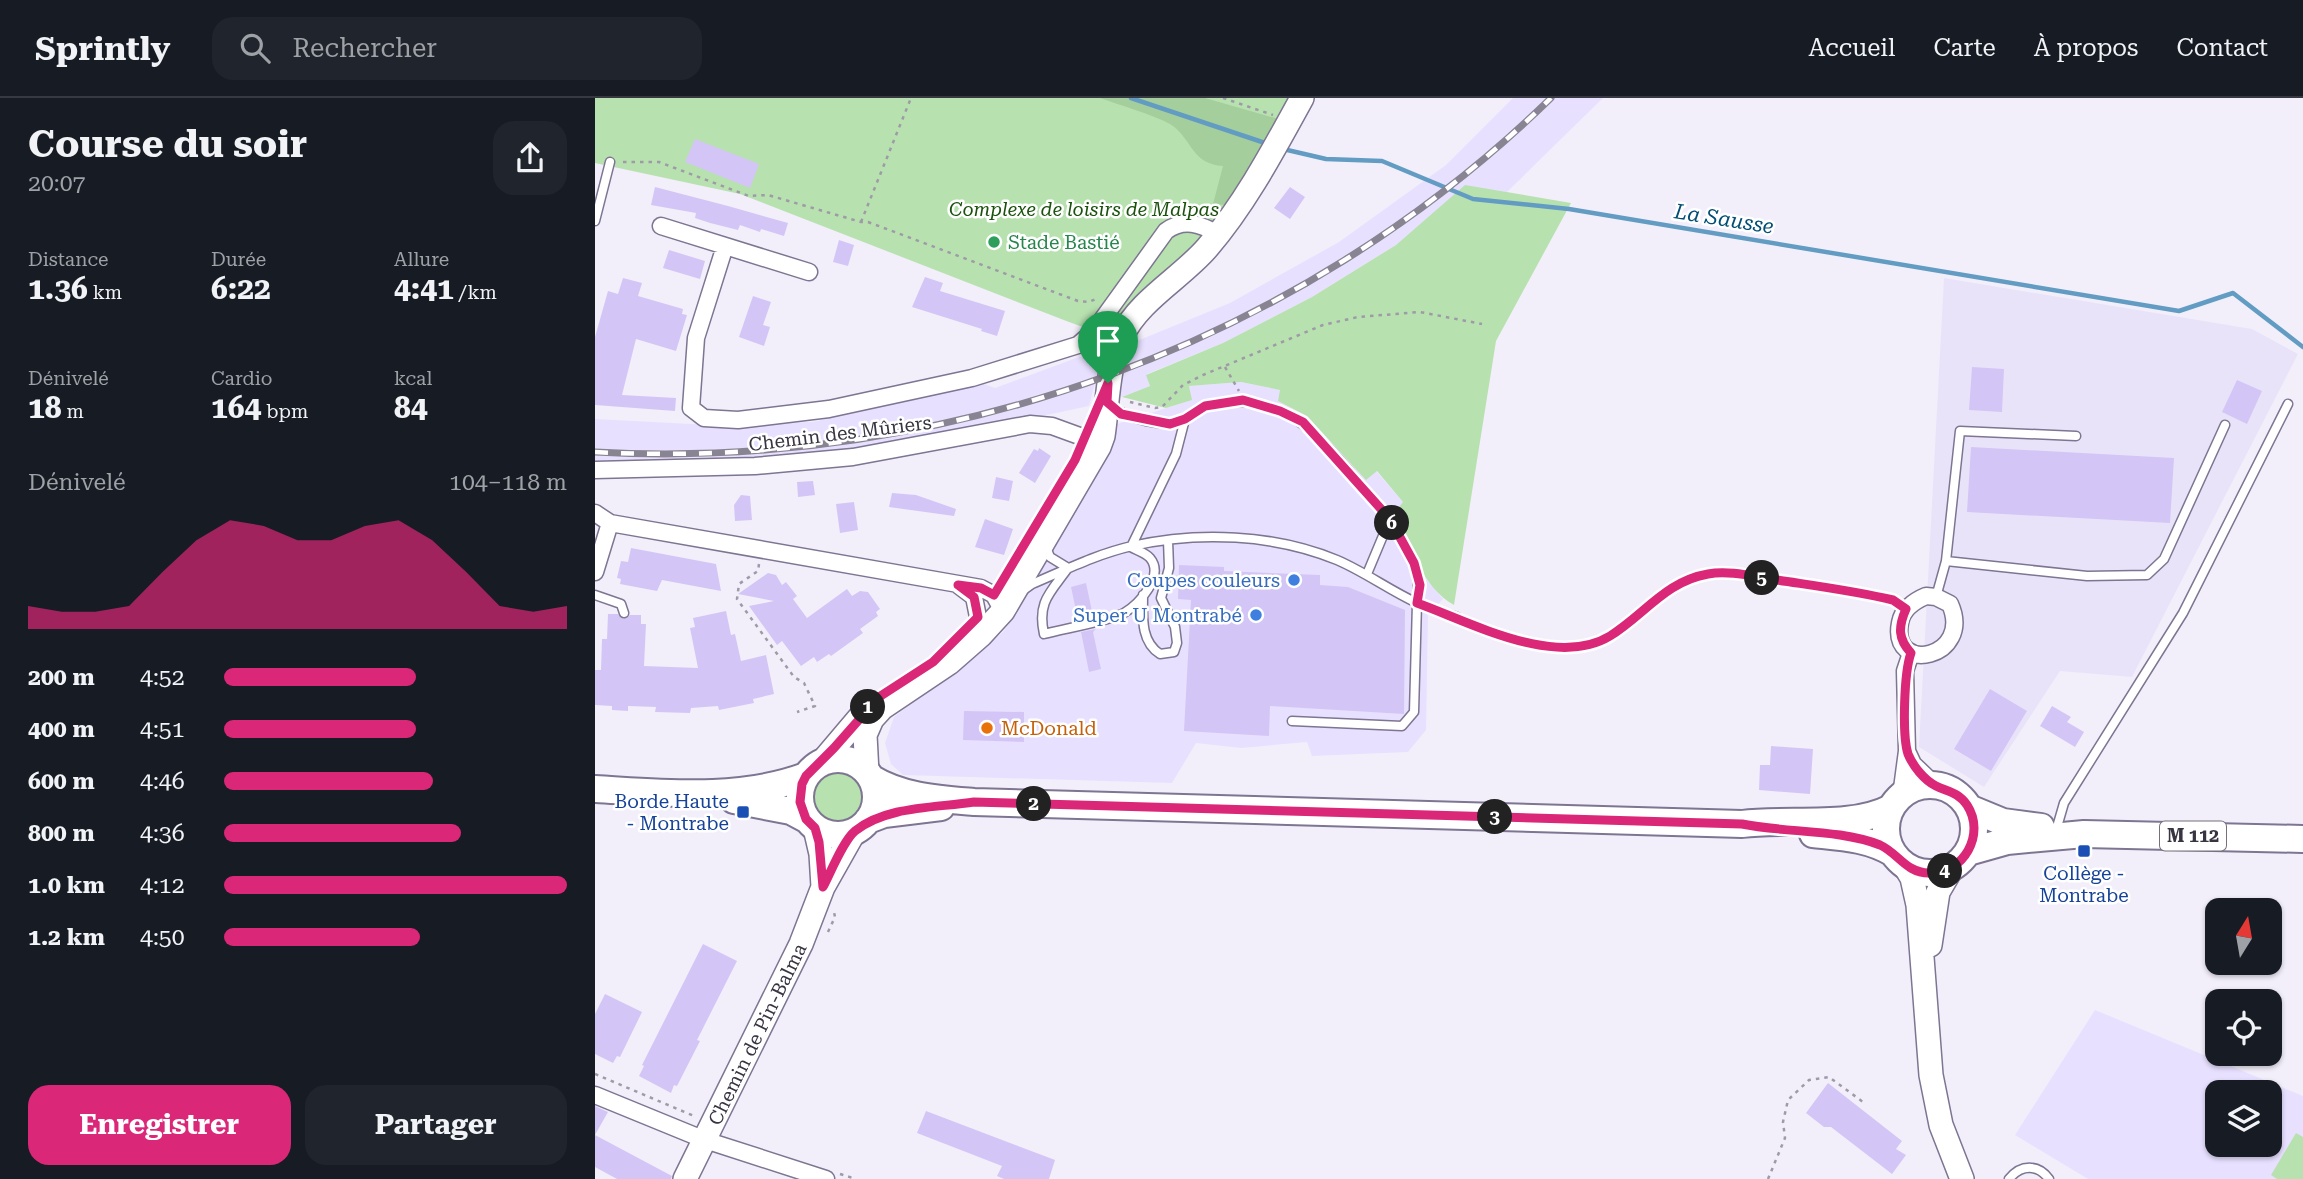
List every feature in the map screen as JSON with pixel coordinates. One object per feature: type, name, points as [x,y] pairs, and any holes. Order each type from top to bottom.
[{"type":"main road","points":[[595,789],[716,794],[767,787],[846,760],[885,786],[904,792],[974,802],[1742,824],[1856,838],[1881,846],[1928,874],[1960,860],[1975,830],[1969,807],[1955,793],[1936,786],[1912,789],[1894,800],[1880,814],[1847,814],[1742,824]]},
{"type":"main road","points":[[811,823],[800,802],[800,793],[814,769]]},
{"type":"main road","points":[[861,826],[876,800],[869,775]]},
{"type":"main road","points":[[716,794],[791,811],[834,835],[861,826],[884,814],[974,802]]},
{"type":"main road","points":[[1894,800],[1886,831],[1899,859]]},
{"type":"main road","name":"M 112","points":[[1969,807],[2003,822],[2055,833],[2303,839]]},
{"type":"main road","name":"M 112","points":[[1960,860],[2007,841],[2055,833]]},
{"type":"street","points":[[869,775],[865,735],[871,719],[882,708],[949,663],[981,635],[1040,534],[1099,447],[1118,344],[1129,324],[1191,265],[1218,234],[1270,154],[1282,125],[1302,98]]},
{"type":"street","points":[[726,246],[696,338],[691,408],[704,418],[738,420],[829,410],[972,378],[1078,345],[1091,335],[1166,232],[1182,223],[1192,223],[1218,234]]},
{"type":"street","points":[[661,226],[809,272]]},
{"type":"street","name":"Chemin des Mûriers","points":[[595,470],[755,466],[853,457],[1030,424],[1052,426],[1106,412]]},
{"type":"street","points":[[595,513],[610,523],[981,588],[999,603]]},
{"type":"street","points":[[595,572],[610,523]]},
{"type":"street","points":[[958,585],[974,597],[978,617]]},
{"type":"street","points":[[1936,597],[1950,604],[1955,622],[1950,640],[1936,654],[1922,657],[1911,653],[1902,644],[1899,635],[1900,621],[1906,609],[1918,599],[1936,597]]},
{"type":"street","points":[[814,769],[879,697],[933,662],[978,617],[999,603]]},
{"type":"street","points":[[1894,800],[1907,751],[1905,671],[1911,653]]},
{"type":"street","points":[[1907,751],[1913,764],[1936,786]]},
{"type":"street","name":"Chemin de Pin-Balma","points":[[811,823],[821,855],[823,887]]},
{"type":"street","name":"Chemin de Pin-Balma","points":[[685,1179],[801,944],[823,887],[861,826]]},
{"type":"street","points":[[1899,859],[1912,878],[1918,905],[1931,1075],[1941,1125],[1962,1179]]},
{"type":"street","points":[[1924,969],[1938,892],[1960,860]]},
{"type":"street","points":[[595,1095],[709,1132],[826,1179]]},
{"type":"lane","points":[[595,222],[611,162]]},
{"type":"lane","points":[[1106,412],[1170,424],[1185,419],[1205,406],[1243,400],[1280,411],[1303,422],[1390,519],[1414,563],[1420,585],[1417,603],[1414,712],[1402,726],[1291,721]]},
{"type":"lane","points":[[2055,833],[2064,803],[2183,613],[2288,404]]},
{"type":"lane","points":[[1131,547],[1176,454],[1185,419]]},
{"type":"lane","points":[[1945,561],[2087,576],[2147,575],[2164,559],[2225,425]]},
{"type":"lane","points":[[1936,597],[1945,561],[1960,431],[2076,436]]},
{"type":"lane","points":[[1367,574],[1390,519]]},
{"type":"lane","points":[[1040,534],[1050,557],[1068,568]]},
{"type":"lane","points":[[1143,595],[1143,625],[1148,642],[1160,654],[1174,652],[1177,643],[1175,627],[1161,598],[1169,568],[1168,540]]},
{"type":"lane","points":[[999,603],[1068,568],[1131,547],[1168,540],[1256,540],[1299,547],[1335,559],[1417,603],[1457,617]]},
{"type":"lane","points":[[1068,568],[1042,605],[1040,616],[1044,634],[1124,613],[1143,595],[1152,584],[1155,569],[1150,558],[1131,547]]},
{"type":"lane","points":[[595,595],[621,604],[624,613]]},
{"type":"lane","points":[[2009,1179],[2013,1173],[2027,1167],[2042,1171],[2049,1179]]},
{"type":"path","points":[[861,222],[911,98]]},
{"type":"path","points":[[1223,98],[1282,125]]},
{"type":"path","points":[[611,162],[659,162],[749,196],[768,195],[868,222],[1065,297],[1089,302],[1098,298]]},
{"type":"path","points":[[1106,412],[1162,407],[1183,386],[1323,325],[1358,317],[1420,312],[1482,324]]},
{"type":"path","points":[[1225,367],[1243,400]]},
{"type":"path","points":[[762,550],[758,571],[739,584],[737,599],[794,677],[810,690],[815,706],[797,712]]},
{"type":"path","points":[[1457,617],[1530,645],[1562,648],[1589,645],[1610,636],[1663,592],[1681,582],[1710,573],[1742,575],[1869,594],[1893,600],[1906,609]]},
{"type":"path","points":[[595,1074],[709,1132]]},
{"type":"path","points":[[1767,1179],[1785,1138],[1784,1112],[1789,1100],[1803,1084],[1819,1076],[1829,1077],[1863,1102]]},
{"type":"shaded area","points":[[1513,98],[1603,98],[1507,192],[1465,186],[1396,245],[1312,297],[1223,343],[1147,374],[1150,386],[1122,397],[1119,395],[1132,343],[1230,303],[1339,242],[1446,165]]},
{"type":"shaded area","points":[[1944,278],[2252,329],[2298,354],[2132,677],[2060,671],[1984,787],[1919,747]]},
{"type":"shaded area","points":[[1079,357],[1101,359],[1089,406],[906,445],[748,462],[595,462],[595,419],[711,425],[813,422],[965,387],[984,384],[995,388]]},
{"type":"shaded area","points":[[1241,382],[1281,390],[1278,401],[1307,416],[1366,479],[1376,471],[1404,503],[1396,511],[1400,523],[1426,579],[1443,599],[1428,615],[1426,730],[1408,752],[1312,756],[1307,742],[1241,748],[1196,743],[1172,783],[903,775],[891,764],[885,743],[894,717],[1002,633],[1018,612],[1029,583],[1110,432],[1117,424],[1191,400],[1189,386]]},
{"type":"shaded area","points":[[2095,1010],[2205,1055],[2205,1066],[2230,1066],[2264,1080],[2205,1080],[2205,1157],[2282,1157],[2282,1087],[2303,1096],[2303,1179],[2088,1179],[2015,1135]]},
{"type":"green space","name":"Complexe de loisirs de Malpas","points":[[595,98],[1302,98],[1270,154],[1121,336],[1102,334],[1069,322],[740,194],[595,163]]},
{"type":"green space","points":[[1100,98],[1205,98],[1289,122],[1238,206],[1213,204],[1223,166],[1205,161],[1167,122]]},
{"type":"green space","points":[[1465,185],[1571,203],[1496,341],[1454,605],[1433,588],[1418,564],[1396,511],[1403,502],[1377,471],[1366,480],[1307,416],[1278,401],[1280,390],[1241,382],[1189,386],[1192,400],[1166,408],[1122,397],[1150,386],[1146,375],[1223,343],[1312,297],[1396,245]]},
{"type":"green space","points":[[838,772],[856,779],[863,797],[856,815],[838,822],[820,815],[813,797],[820,779]]},
{"type":"green space","points":[[2296,1133],[2303,1137],[2303,1179],[2277,1179],[2271,1175]]},
{"type":"building","points":[[695,139],[759,164],[750,188],[685,162]]},
{"type":"building","points":[[655,187],[788,223],[784,236],[740,225],[738,230],[695,218],[696,213],[651,205]]},
{"type":"building","points":[[1290,187],[1305,197],[1290,219],[1274,208]]},
{"type":"building","points":[[839,240],[854,245],[848,266],[833,262]]},
{"type":"building","points":[[669,250],[705,261],[700,279],[663,268]]},
{"type":"building","points":[[925,277],[943,283],[940,291],[1005,311],[997,336],[912,307]]},
{"type":"building","points":[[623,278],[642,283],[638,296],[683,309],[682,314],[687,315],[676,351],[636,339],[622,395],[676,398],[675,411],[595,405],[595,337],[608,291],[618,294]]},
{"type":"building","points":[[753,296],[771,302],[763,325],[770,327],[764,346],[739,337]]},
{"type":"building","points":[[1972,367],[2004,369],[2002,412],[1969,410]]},
{"type":"building","points":[[2237,380],[2262,391],[2247,424],[2222,412]]},
{"type":"building","points":[[1971,447],[2174,458],[2170,523],[1967,512]]},
{"type":"building","points":[[1039,448],[1051,456],[1035,483],[1019,473],[1034,449],[1038,451]]},
{"type":"building","points":[[996,477],[1013,481],[1009,501],[992,498]]},
{"type":"building","points":[[813,481],[815,495],[798,497],[797,482]]},
{"type":"building","points":[[892,493],[916,495],[956,509],[954,516],[889,507]]},
{"type":"building","points":[[741,495],[750,496],[752,520],[735,521],[734,505]]},
{"type":"building","points":[[854,502],[858,530],[840,533],[836,504]]},
{"type":"building","points":[[985,519],[1013,529],[1004,555],[975,547]]},
{"type":"building","points":[[631,548],[716,564],[721,591],[662,580],[657,591],[620,584],[621,579],[617,578],[621,561],[628,562]]},
{"type":"building","points":[[1179,565],[1224,567],[1224,571],[1320,575],[1320,585],[1348,587],[1405,610],[1404,714],[1270,706],[1269,736],[1184,731],[1191,600],[1178,599]]},
{"type":"building","points":[[768,573],[776,575],[782,585],[786,582],[797,596],[793,599],[807,618],[847,589],[852,596],[860,591],[868,592],[880,609],[876,612],[878,616],[860,629],[863,633],[831,656],[829,654],[817,662],[814,657],[801,666],[782,641],[777,645],[749,606],[774,601],[738,594]]},
{"type":"building","points":[[1086,583],[1093,616],[1078,620],[1071,587]]},
{"type":"building","points":[[726,611],[731,635],[735,634],[741,661],[766,655],[774,694],[753,699],[754,703],[719,710],[718,706],[691,708],[690,713],[655,712],[656,707],[628,706],[628,711],[612,710],[612,706],[595,705],[595,670],[601,670],[602,639],[607,639],[608,614],[618,614],[623,619],[630,615],[641,615],[641,624],[646,624],[644,666],[698,668],[690,628],[695,627],[693,618]]},
{"type":"building","points":[[1096,629],[1093,632],[1101,669],[1089,672],[1081,632]]},
{"type":"building","points":[[1990,689],[2027,711],[1991,771],[1954,749]]},
{"type":"building","points":[[2052,706],[2071,717],[2067,722],[2084,732],[2075,747],[2040,726]]},
{"type":"building","points":[[964,711],[1024,712],[1024,742],[963,740]]},
{"type":"building","points":[[1771,746],[1813,749],[1810,794],[1759,790],[1760,765],[1770,765]]},
{"type":"building","points":[[703,944],[737,961],[697,1040],[700,1041],[671,1093],[639,1076]]},
{"type":"building","points":[[605,994],[642,1012],[620,1057],[617,1056],[613,1063],[595,1054],[595,1014]]},
{"type":"building","points":[[1828,1083],[1902,1141],[1896,1149],[1906,1155],[1892,1174],[1831,1127],[1824,1127],[1806,1113]]},
{"type":"building","points":[[595,1106],[608,1112],[595,1135]]},
{"type":"building","points":[[926,1111],[1055,1160],[1049,1179],[1004,1179],[997,1176],[1002,1166],[917,1133]]},
{"type":"building","points":[[595,1135],[672,1176],[671,1179],[617,1179],[595,1167]]},
{"type":"waterway","name":"La Sausse","points":[[1131,98],[1268,144]]},
{"type":"waterway","name":"La Sausse","points":[[1283,149],[1326,159],[1382,161],[1473,199],[1569,209],[2179,311],[2233,293],[2303,347]]},
{"type":"railway","points":[[595,452],[727,452],[857,439],[985,413],[1110,375],[1230,324],[1344,260],[1452,185],[1551,98]]},
{"type":"place","name":"Stade Bastié","points":[[994,242]]},
{"type":"place","name":"Coupes couleurs","points":[[1294,580]]},
{"type":"place","name":"Super U Montrabé","points":[[1256,615]]},
{"type":"place","name":"McDonald","points":[[987,728]]},
{"type":"place","name":"Borde Haute - Montrabe","points":[[743,812]]},
{"type":"place","name":"Collège - Montrabe","points":[[2084,851]]},
{"type":"route","points":[[1108,383],[1107,402],[1121,414],[1170,424],[1185,419],[1205,406],[1243,400],[1280,411],[1303,422],[1390,519],[1401,536],[1414,563],[1420,585],[1417,603],[1530,645],[1562,648],[1589,645],[1610,636],[1663,592],[1681,582],[1710,573],[1742,575],[1893,600],[1906,609],[1900,621],[1899,635],[1902,644],[1911,653],[1905,671],[1907,751],[1922,774],[1936,786],[1955,793],[1969,807],[1975,830],[1969,852],[1952,868],[1928,874],[1905,866],[1893,853],[1881,846],[1856,838],[1742,824],[974,802],[884,814],[868,820],[854,832],[845,845],[823,887],[819,842],[815,828],[806,819],[800,802],[806,776],[822,762],[861,714],[879,697],[949,650],[978,617],[974,597],[958,585],[981,588],[994,595],[1075,460],[1108,383]]}]
